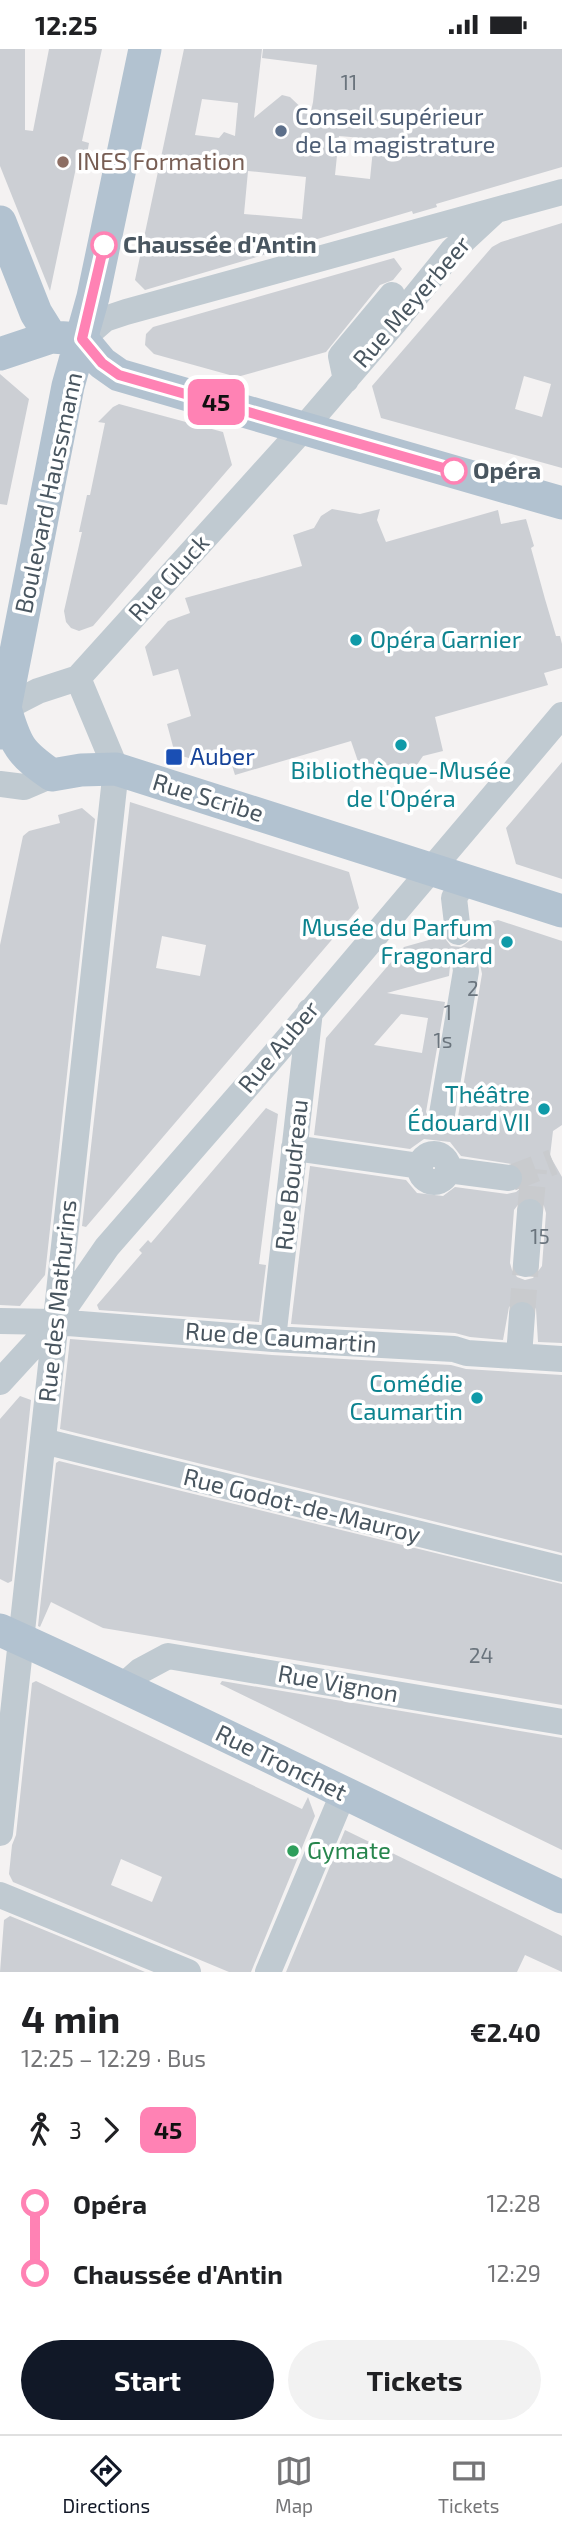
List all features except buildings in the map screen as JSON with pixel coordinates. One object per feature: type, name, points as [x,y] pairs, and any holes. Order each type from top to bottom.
[{"type":"main road","name":"Boulevard Haussmann","points":[[2,720],[68,386],[67,338],[145,49]]},
{"type":"main road","points":[[0,222],[41,324],[67,338],[119,375],[562,503]]},
{"type":"main road","points":[[0,354],[67,338]]},
{"type":"main road","points":[[2,720],[26,757],[52,775]]},
{"type":"main road","name":"Rue Scribe","points":[[52,775],[81,770],[116,769],[562,911]]},
{"type":"main road","name":"Rue Tronchet","points":[[10,1635],[123,1686],[342,1794],[562,1897]]},
{"type":"street","points":[[514,191],[562,178]]},
{"type":"street","points":[[67,338],[126,312],[562,192]]},
{"type":"street","name":"Rue Meyerbeer","points":[[303,429],[453,250],[494,212]]},
{"type":"street","points":[[339,387],[341,356],[392,295]]},
{"type":"street","name":"Rue Gluck","points":[[78,678],[303,429]]},
{"type":"street","points":[[2,720],[38,691],[78,678],[116,769]]},
{"type":"street","name":"Rue Auber","points":[[0,1382],[55,1322],[107,1247],[562,715]]},
{"type":"street","name":"Rue des Mathurins","points":[[0,1833],[10,1635],[43,1441],[116,769]]},
{"type":"street","points":[[0,784],[24,787],[52,775]]},
{"type":"street","points":[[458,932],[454,898],[465,880]]},
{"type":"street","points":[[442,1114],[466,971],[465,963]]},
{"type":"street","name":"Rue Boudreau","points":[[273,1339],[310,1011]]},
{"type":"street","points":[[294,1148],[420,1166],[421,1175],[432,1182],[441,1181],[448,1170],[509,1178]]},
{"type":"street","points":[[526,1264],[530,1212]]},
{"type":"street","points":[[519,1356],[522,1315]]},
{"type":"street","name":"Rue de Caumartin","points":[[0,1321],[55,1322],[273,1339],[454,1349],[562,1359]]},
{"type":"street","name":"Rue Godot-de-Mauroy","points":[[43,1441],[562,1569]]},
{"type":"street","name":"Rue Vignon","points":[[123,1686],[140,1671],[168,1656],[562,1722]]},
{"type":"street","points":[[268,1972],[342,1794]]},
{"type":"street","points":[[0,1895],[188,1972]]},
{"type":"tunnel","points":[[511,1178],[553,1162]]},
{"type":"tunnel","points":[[530,1212],[534,1169]]},
{"type":"tunnel","points":[[522,1315],[526,1264]]},
{"type":"bus line","name":"45","points":[[104,245],[82,339],[102,363],[119,375],[454,471]]},
{"type":"place","name":"Conseil supérieur de la magistrature","points":[[281,131]]},
{"type":"place","name":"INES Formation","points":[[63,162]]},
{"type":"place","name":"Chaussée d'Antin","points":[[104,245]]},
{"type":"place","name":"Opéra","points":[[454,471]]},
{"type":"place","name":"Opéra Garnier","points":[[356,640]]},
{"type":"place","name":"Bibliothèque-Musée de l'Opéra","points":[[401,745]]},
{"type":"place","name":"Auber","points":[[174,757]]},
{"type":"place","name":"Musée du Parfum Fragonard","points":[[507,942]]},
{"type":"place","name":"Théâtre Édouard VII","points":[[544,1109]]},
{"type":"place","name":"Comédie Caumartin","points":[[477,1398]]},
{"type":"place","name":"Gymate","points":[[293,1851]]}]
